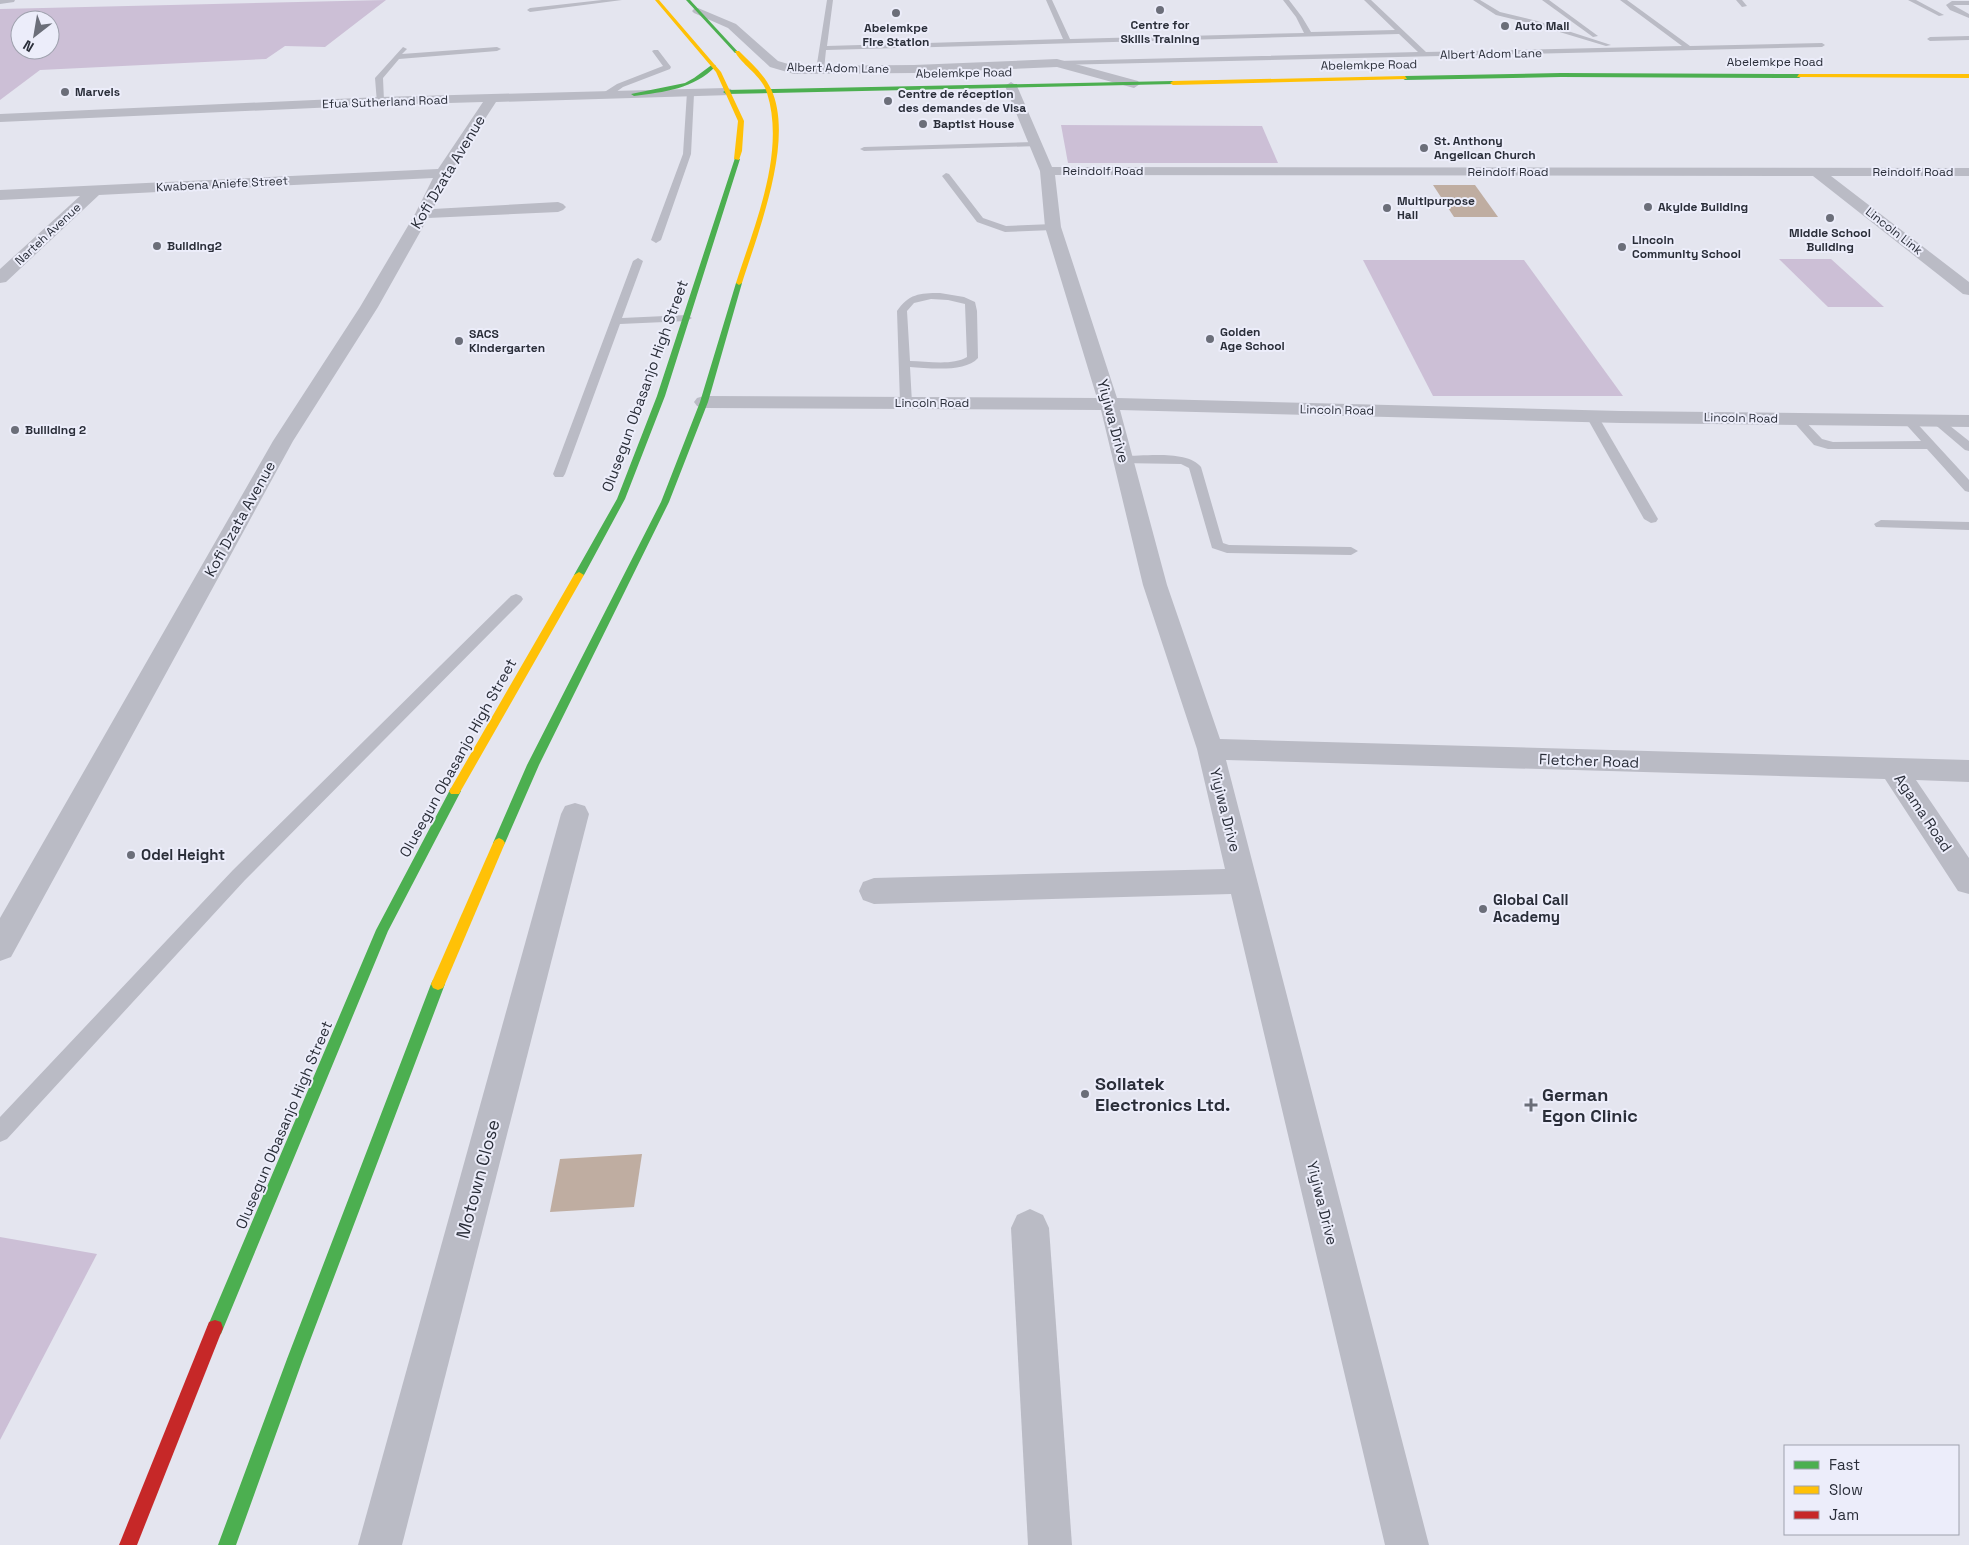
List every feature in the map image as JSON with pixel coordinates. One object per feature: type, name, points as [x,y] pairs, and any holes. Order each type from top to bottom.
[{"type":"main road","name":"Olusegun Obasanjo High Street","points":[[128,1545],[192,1384],[382,930],[470,762],[621,499],[687,318],[739,151],[741,121],[726,92],[724,82],[713,66],[657,0]]},
{"type":"main road","points":[[227,1545],[295,1358],[451,951],[533,765],[665,502],[704,402],[760,214],[775,155],[774,112],[770,91],[756,72],[688,0]]},
{"type":"main road","points":[[634,94],[690,83],[708,74],[713,66]]},
{"type":"main road","name":"Abelemkpe Road","points":[[770,91],[1561,75],[1969,76]]},
{"type":"main road","name":"Efua Sutherland Road","points":[[726,92],[770,91]]},
{"type":"street","points":[[0,1],[10,0]]},
{"type":"street","name":"Albert Adom Lane","points":[[698,11],[732,26],[774,64],[781,68],[803,71],[914,69],[1057,63],[1134,84]]},
{"type":"street","name":"Yiyiwa Drive","points":[[1011,86],[1047,171],[1053,227],[1109,404],[1155,585],[1210,749],[1407,1545]]},
{"type":"street","name":"Efua Sutherland Road","points":[[0,118],[380,101],[726,92]]},
{"type":"street","name":"Kofi Dzata Avenue","points":[[0,947],[283,441],[370,307],[423,214],[443,173],[492,98]]},
{"type":"street","name":"Reindolf Road","points":[[1047,171],[1969,172]]},
{"type":"street","name":"Kwabena Aniefe Street","points":[[0,195],[443,173]]},
{"type":"street","name":"Lincoln Link","points":[[1818,173],[1969,290]]},
{"type":"street","name":"Narteh Avenue","points":[[0,278],[96,190]]},
{"type":"street","points":[[423,214],[558,207]]},
{"type":"street","name":"Lincoln Road","points":[[704,402],[1109,404],[1592,416],[1969,421]]},
{"type":"street","name":"Fletcher Road","points":[[1210,749],[1969,771]]},
{"type":"street","name":"Agama Road","points":[[1894,770],[1969,882]]},
{"type":"street","name":"Motown Close","points":[[380,1545],[576,814]]},
{"type":"street","points":[[874,891],[1242,881]]},
{"type":"street","points":[[1030,1228],[1050,1545]]},
{"type":"lane","points":[[530,10],[619,0]]},
{"type":"lane","points":[[820,70],[830,0]]},
{"type":"lane","points":[[1049,0],[1067,41]]},
{"type":"lane","points":[[1286,0],[1299,17],[1308,34]]},
{"type":"lane","points":[[1367,0],[1425,55]]},
{"type":"lane","points":[[1476,0],[1498,14],[1535,22],[1608,45]]},
{"type":"lane","points":[[1545,0],[1618,51]]},
{"type":"lane","points":[[1623,0],[1685,45],[1687,47],[1685,49]]},
{"type":"lane","points":[[1911,0],[1941,15]]},
{"type":"lane","points":[[1969,3],[1952,3],[1949,6],[1969,16]]},
{"type":"lane","points":[[824,48],[1399,32]]},
{"type":"lane","points":[[1930,39],[1969,38]]},
{"type":"lane","points":[[380,101],[380,78],[406,45]]},
{"type":"lane","name":"Albert Adom Lane","points":[[1057,63],[1822,45]]},
{"type":"lane","points":[[396,57],[497,49]]},
{"type":"lane","points":[[606,95],[622,84],[655,74],[667,67],[656,51]]},
{"type":"lane","points":[[656,240],[687,154],[690,94]]},
{"type":"lane","points":[[864,149],[1035,144]]},
{"type":"lane","points":[[946,176],[980,220],[1005,229],[1053,227]]},
{"type":"lane","points":[[559,474],[638,261]]},
{"type":"lane","points":[[906,364],[958,364],[969,362],[974,358],[970,302],[960,298],[921,297],[908,302],[902,311],[906,364],[906,403]]},
{"type":"lane","points":[[617,321],[687,318]]},
{"type":"lane","points":[[1592,416],[1651,519]]},
{"type":"lane","points":[[1797,419],[1818,442],[1832,446],[1931,445]]},
{"type":"lane","points":[[1908,420],[1969,488]]},
{"type":"lane","points":[[1936,420],[1969,447]]},
{"type":"lane","points":[[1124,460],[1181,460],[1190,462],[1194,467],[1217,545],[1227,549],[1351,551]]},
{"type":"lane","points":[[1881,524],[1969,526]]},
{"type":"lane","points":[[0,1132],[239,874],[516,599]]},
{"type":"shaded area","points":[[386,0],[325,47],[285,46],[266,59],[40,70],[0,100],[0,9]]},
{"type":"shaded area","points":[[1061,125],[1262,126],[1278,163],[1068,163]]},
{"type":"shaded area","points":[[1433,185],[1475,185],[1498,217],[1454,217]]},
{"type":"shaded area","points":[[1779,259],[1831,259],[1884,307],[1828,307]]},
{"type":"shaded area","points":[[1363,260],[1524,260],[1623,396],[1433,396]]},
{"type":"shaded area","points":[[642,1154],[634,1207],[550,1212],[560,1159]]},
{"type":"shaded area","points":[[0,1237],[97,1254],[0,1440]]},
{"type":"traffic: fast","points":[[688,0],[737,52]]},
{"type":"traffic: fast","points":[[634,94],[687,84],[705,74],[713,66]]},
{"type":"traffic: fast","points":[[1405,78],[1561,75],[1799,76]]},
{"type":"traffic: fast","points":[[726,92],[1173,83]]},
{"type":"traffic: fast","points":[[579,575],[621,499],[661,396],[737,159]]},
{"type":"traffic: fast","points":[[499,843],[533,765],[665,502],[704,402],[739,283]]},
{"type":"traffic: fast","points":[[215,1328],[382,930],[455,791]]},
{"type":"traffic: fast","points":[[227,1545],[295,1359],[438,984]]},
{"type":"traffic: slow","points":[[657,0],[718,72],[741,121],[737,159]]},
{"type":"traffic: slow","points":[[737,52],[765,82],[770,93],[775,116],[773,164],[768,189],[739,283]]},
{"type":"traffic: slow","points":[[1799,76],[1969,76]]},
{"type":"traffic: slow","points":[[1173,83],[1405,78]]},
{"type":"traffic: slow","points":[[455,791],[579,575]]},
{"type":"traffic: slow","points":[[438,984],[499,843]]},
{"type":"traffic: jam","points":[[128,1545],[215,1328]]},
{"type":"place","name":"Centre for Skills Training","points":[[1160,10]]},
{"type":"place","name":"Abelemkpe Fire Station","points":[[896,13]]},
{"type":"place","name":"Auto Mall","points":[[1505,26]]},
{"type":"place","name":"Marvels","points":[[65,92]]},
{"type":"place","name":"Centre de réception des demandes de Visa","points":[[888,101]]},
{"type":"place","name":"Baptist House","points":[[923,124]]},
{"type":"place","name":"St. Anthony Angelican Church","points":[[1424,148]]},
{"type":"place","name":"Akyide Building","points":[[1648,207]]},
{"type":"place","name":"Multipurpose Hall","points":[[1387,208]]},
{"type":"place","name":"Middle School Building","points":[[1830,218]]},
{"type":"place","name":"Building2","points":[[157,246]]},
{"type":"place","name":"Lincoln Community School","points":[[1622,247]]},
{"type":"place","name":"Golden Age School","points":[[1210,339]]},
{"type":"place","name":"SACS Kindergarten","points":[[459,341]]},
{"type":"place","name":"Buillding 2","points":[[15,430]]},
{"type":"place","name":"Odel Height","points":[[131,855]]},
{"type":"place","name":"Global Call Academy","points":[[1483,909]]},
{"type":"place","name":"Sollatek Electronics Ltd.","points":[[1085,1094]]},
{"type":"place","name":"German Egon Clinic","points":[[1531,1105]]}]
